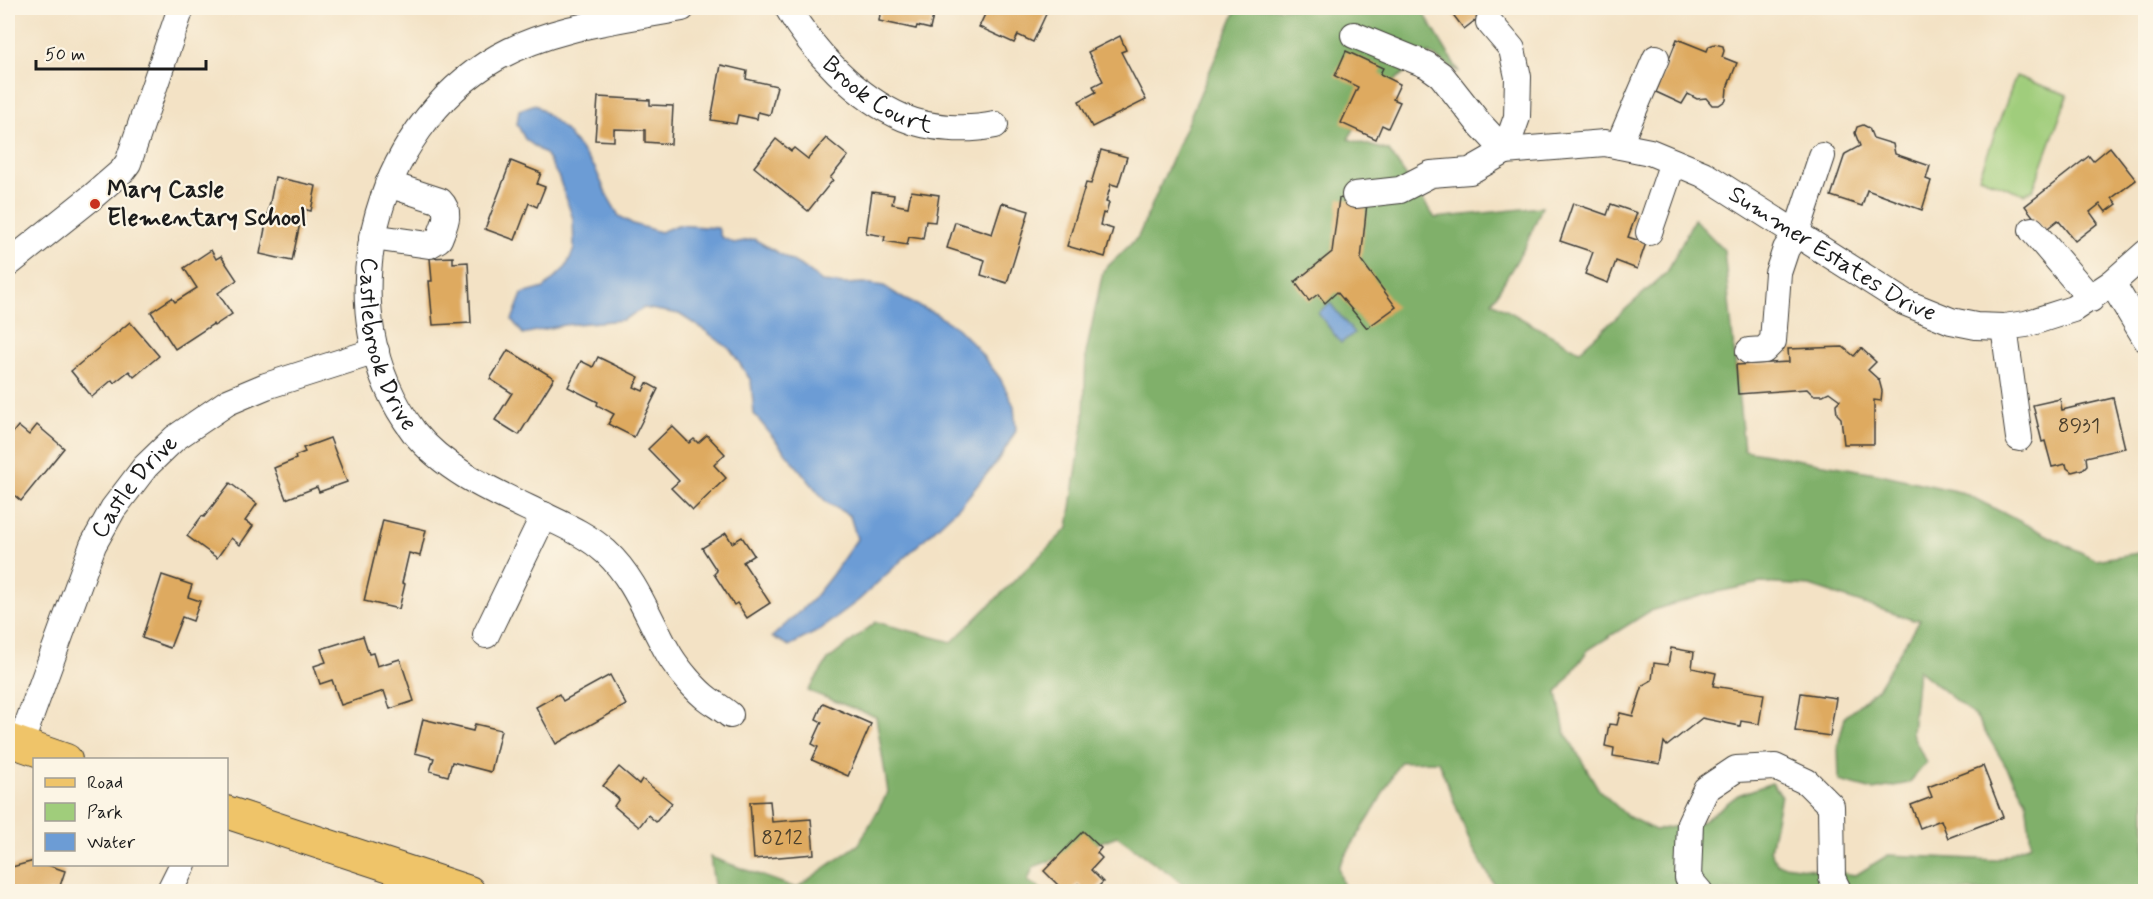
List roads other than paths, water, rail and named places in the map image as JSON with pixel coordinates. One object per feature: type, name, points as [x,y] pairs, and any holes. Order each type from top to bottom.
[{"type":"main road","points":[[14,742],[63,758]]},
{"type":"main road","points":[[228,813],[469,891]]},
{"type":"street","points":[[8,264],[92,197],[128,164],[181,8]]},
{"type":"street","name":"Castlebrook Drive","points":[[682,8],[539,38],[500,57],[448,96],[407,146],[388,184],[372,237],[368,294],[376,351],[392,395],[414,431],[443,462],[585,535],[609,555],[629,578],[672,658],[709,700],[730,715]]},
{"type":"street","name":"Brook Court","points":[[788,8],[823,57],[861,92],[894,113],[913,121],[948,129],[979,129],[995,125]]},
{"type":"street","points":[[1355,195],[1400,190],[1431,174],[1470,171],[1504,151],[1517,117],[1518,77],[1512,49],[1489,22]]},
{"type":"street","points":[[1354,35],[1427,65],[1441,75],[1504,151]]},
{"type":"street","points":[[1621,146],[1623,135],[1656,58]]},
{"type":"street","name":"Summer Estates Drive","points":[[1504,151],[1605,143],[1650,152],[1703,174],[1904,302],[1951,321],[1976,326],[2004,327],[2026,324],[2073,309],[2112,283],[2145,252]]},
{"type":"street","points":[[1749,351],[1764,350],[1773,341],[1778,273],[1786,249],[1796,234],[1822,156]]},
{"type":"street","points":[[1649,232],[1673,162]]},
{"type":"street","points":[[372,237],[429,245],[439,239],[448,214],[446,207],[440,201],[388,184]]},
{"type":"street","points":[[2032,230],[2091,299]]},
{"type":"street","points":[[2112,283],[2145,339]]},
{"type":"street","points":[[2004,327],[2019,438]]},
{"type":"street","name":"Castle Drive","points":[[14,742],[93,545],[113,509],[145,467],[176,438],[228,402],[266,386],[376,351]]},
{"type":"street","points":[[486,635],[544,515]]},
{"type":"street","points":[[1700,891],[1688,878],[1690,823],[1706,789],[1736,769],[1775,767],[1807,782],[1831,806],[1832,878],[1839,891]]},
{"type":"street","points":[[169,891],[182,866]]},
{"type":"water","points":[[535,104],[565,130],[595,168],[619,216],[633,224],[660,232],[678,225],[718,228],[721,237],[734,243],[754,239],[805,268],[822,282],[884,286],[957,328],[975,346],[1000,378],[1014,406],[1016,431],[999,459],[962,504],[859,600],[818,631],[789,646],[772,637],[813,599],[857,539],[850,516],[826,502],[754,414],[751,381],[731,350],[679,314],[644,308],[623,320],[564,325],[523,334],[512,320],[522,294],[544,288],[566,267],[574,249],[573,219],[559,178],[546,155],[525,139],[517,124],[519,110]]},
{"type":"water","points":[[1330,303],[1354,333],[1341,343],[1318,313]]},
{"type":"place","name":"Mary Casle Elementary School","points":[[95,204]]}]
